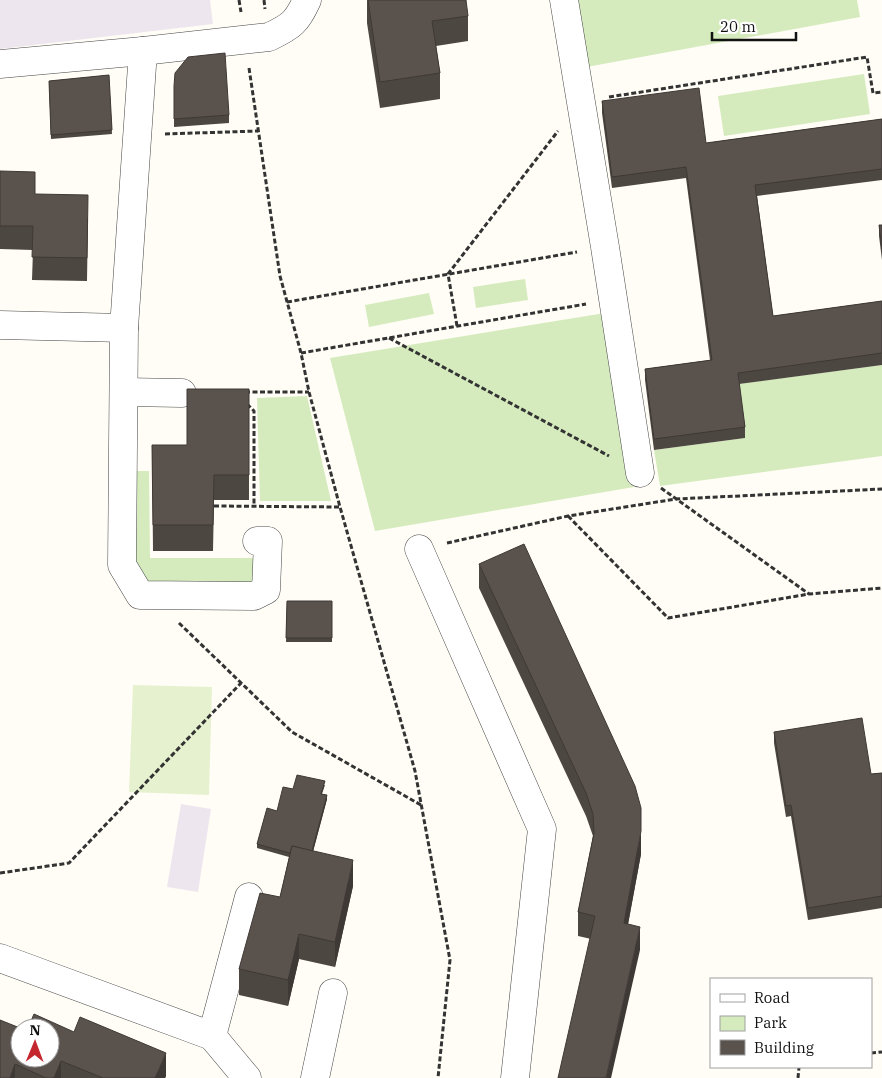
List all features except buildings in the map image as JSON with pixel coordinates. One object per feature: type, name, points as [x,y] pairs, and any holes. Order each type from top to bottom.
[{"type":"lane","points":[[0,64],[269,37],[286,29],[300,16],[307,0]]},
{"type":"lane","points":[[564,0],[640,473]]},
{"type":"lane","points":[[143,51],[124,328],[122,565],[140,595],[254,596],[266,590],[268,540],[257,541]]},
{"type":"lane","points":[[0,325],[124,328]]},
{"type":"lane","points":[[124,392],[182,392]]},
{"type":"lane","points":[[420,549],[542,829],[515,1078]]},
{"type":"lane","points":[[212,1036],[249,897]]},
{"type":"lane","points":[[0,958],[212,1036],[247,1078]]},
{"type":"lane","points":[[315,1078],[333,993]]},
{"type":"path","points":[[239,0],[280,276],[340,506],[415,771],[450,960],[438,1078]]},
{"type":"path","points":[[457,326],[448,274],[580,101],[867,57],[873,94],[882,92]]},
{"type":"path","points":[[137,135],[258,131]]},
{"type":"path","points":[[287,302],[605,247]]},
{"type":"path","points":[[301,353],[613,300]]},
{"type":"path","points":[[390,338],[640,473],[809,594]]},
{"type":"path","points":[[236,392],[309,392]]},
{"type":"path","points":[[242,399],[254,411],[254,506]]},
{"type":"path","points":[[244,411],[254,411]]},
{"type":"path","points":[[420,549],[568,516],[676,499],[882,489]]},
{"type":"path","points":[[214,506],[340,506]]},
{"type":"path","points":[[568,516],[668,618],[809,594],[882,588]]},
{"type":"path","points":[[150,595],[292,732],[421,805]]},
{"type":"path","points":[[0,873],[69,864],[241,683]]},
{"type":"shaded area","points":[[0,0],[210,0],[213,24],[0,49]]},
{"type":"shaded area","points":[[181,804],[211,809],[198,892],[167,887]]},
{"type":"green space","points":[[569,0],[857,0],[860,17],[581,68]]},
{"type":"green space","points":[[864,74],[870,114],[724,136],[718,96]]},
{"type":"green space","points":[[525,279],[528,300],[476,308],[473,287]]},
{"type":"green space","points":[[429,293],[434,314],[369,327],[365,305]]},
{"type":"green space","points":[[605,313],[634,487],[375,531],[330,358]]},
{"type":"green space","points":[[882,365],[882,456],[660,486],[654,450],[745,438],[738,384]]},
{"type":"green space","points":[[307,396],[331,501],[260,501],[257,398]]},
{"type":"green space","points":[[129,471],[149,471],[150,558],[257,558],[257,585],[146,588],[128,559]]},
{"type":"green space","points":[[133,685],[212,687],[209,795],[129,792]]}]
